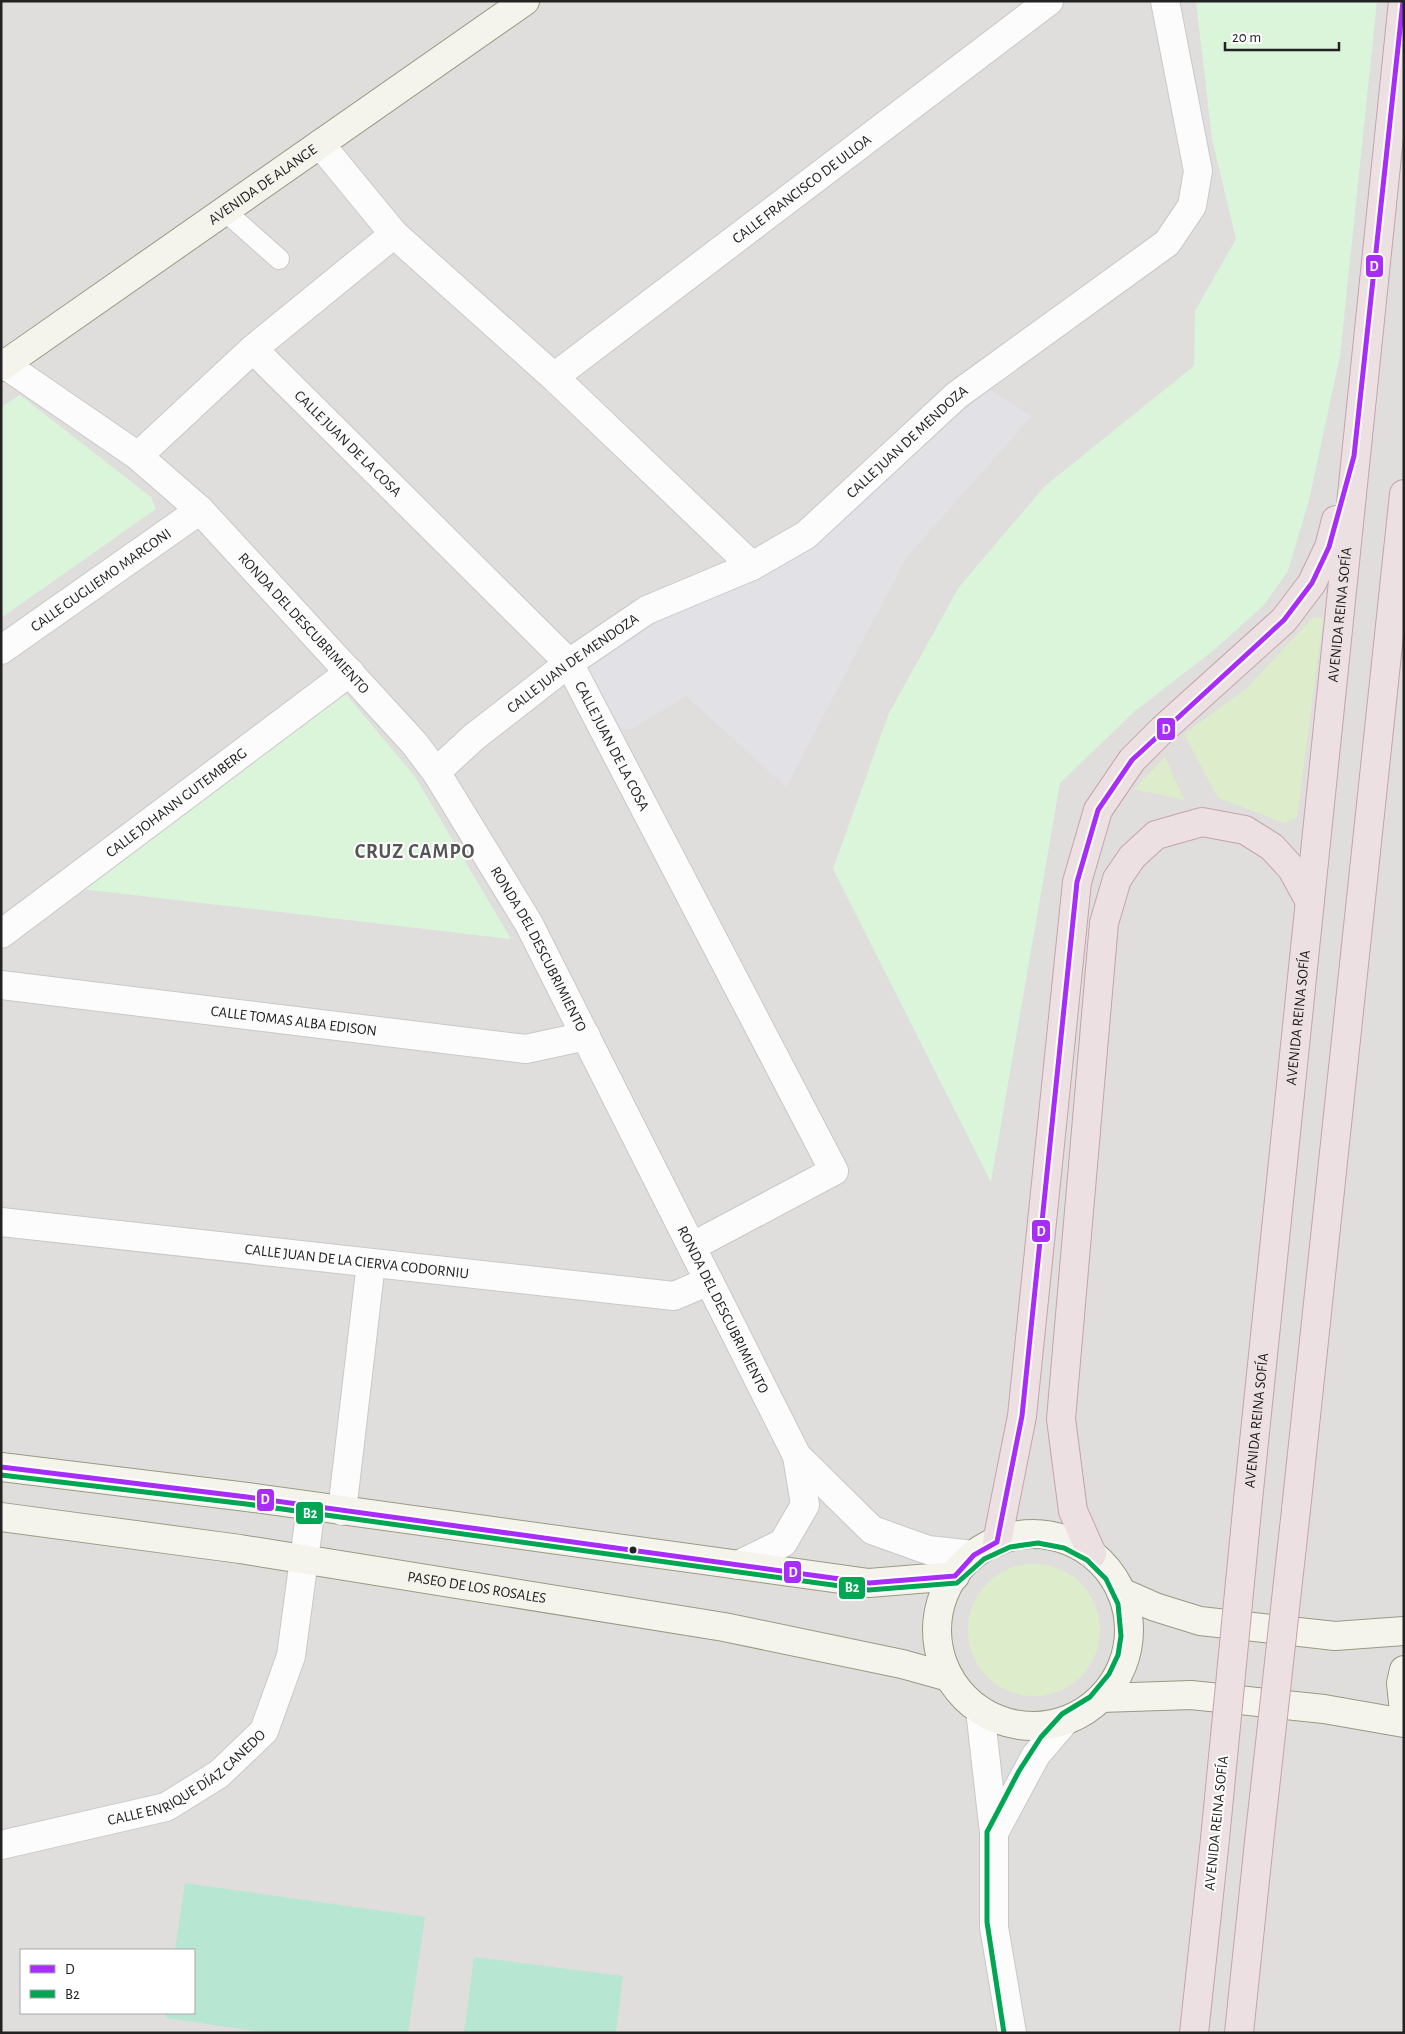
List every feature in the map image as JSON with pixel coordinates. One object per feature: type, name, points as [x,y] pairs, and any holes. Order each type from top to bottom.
[{"type":"highway","name":"AVENIDA REINA SOFÍA","points":[[1194,2033],[1354,456],[1403,1]]},
{"type":"highway","points":[[985,1549],[1022,1416],[1076,882],[1098,810],[1132,760],[1284,620],[1312,583],[1329,547],[1354,456]]},
{"type":"highway","points":[[1239,2033],[1404,494]]},
{"type":"highway","points":[[1092,1554],[1073,1511],[1061,1419],[1104,923],[1117,879],[1132,857],[1156,835],[1202,822],[1245,830],[1272,846],[1292,869],[1309,900]]},
{"type":"main road","name":"AVENIDA DE ALANGE","points":[[3,365],[525,1]]},
{"type":"main road","points":[[1,1467],[247,1497],[311,1508],[869,1583],[954,1576]]},
{"type":"main road","name":"PASEO DE LOS ROSALES","points":[[1,1517],[304,1560],[724,1627],[902,1664],[949,1676]]},
{"type":"main road","points":[[1021,1535],[1042,1535],[1066,1540],[1092,1554],[1107,1569],[1121,1592],[1129,1620],[1128,1647],[1120,1671],[1101,1698],[1086,1710],[1065,1721],[1043,1726],[1021,1725],[1004,1721],[980,1710],[964,1696],[949,1676],[941,1655],[938,1628],[944,1597],[954,1576],[985,1549],[1021,1535]]},
{"type":"main road","points":[[1121,1592],[1155,1607],[1200,1621],[1335,1636],[1404,1631]]},
{"type":"main road","points":[[1404,1670],[1401,1683],[1404,1712]]},
{"type":"main road","points":[[1101,1698],[1191,1694],[1324,1709],[1404,1723]]},
{"type":"street","name":"CALLE FRANCISCO DE ULLOA","points":[[554,378],[1049,1]]},
{"type":"street","name":"CALLE JUAN DE MENDOZA","points":[[436,772],[474,737],[569,662],[647,610],[752,566],[806,534],[957,395],[1167,243],[1192,206],[1198,172],[1165,1]]},
{"type":"street","points":[[320,144],[394,234],[554,378],[752,566]]},
{"type":"street","points":[[138,456],[253,349],[394,234]]},
{"type":"street","name":"CALLE JUAN DE LA COSA","points":[[253,349],[569,662],[834,1171],[693,1246]]},
{"type":"street","name":"RONDA DEL DESCUBRIMIENTO","points":[[3,365],[138,456],[200,510],[414,743],[436,772],[529,924],[693,1246],[797,1456],[805,1505],[783,1543],[738,1565]]},
{"type":"street","name":"CALLE GUGLIEMO MARCONI","points":[[1,650],[200,510]]},
{"type":"street","name":"CALLE JOHANN GUTEMBERG","points":[[1,934],[350,672]]},
{"type":"street","name":"CALLE TOMAS ALBA EDISON","points":[[1,985],[526,1049],[586,1036]]},
{"type":"street","name":"CALLE JUAN DE LA CIERVA CODORNIU","points":[[1,1222],[674,1296],[709,1281]]},
{"type":"street","points":[[342,1512],[371,1262]]},
{"type":"street","points":[[797,1456],[872,1530],[928,1550],[985,1549]]},
{"type":"street","name":"CALLE ENRIQUE DÍAZ CANEDO","points":[[1,1845],[166,1808],[219,1774],[264,1731],[291,1656],[311,1508]]},
{"type":"street","points":[[980,1710],[994,1833],[994,1926],[1012,2033]]},
{"type":"street","points":[[994,1833],[1036,1755],[1065,1721]]},
{"type":"lane","points":[[225,211],[279,259]]},
{"type":"shaded area","points":[[1,1],[1404,1],[1404,2033],[1,2033]]},
{"type":"shaded area","points":[[990,390],[1032,416],[906,558],[786,787],[686,696],[632,729],[604,729],[569,663],[806,535]]},
{"type":"green space","points":[[1196,1],[1377,1],[1340,356],[1309,500],[1288,571],[1264,605],[1214,650],[1135,711],[1060,783],[991,1182],[833,869],[889,713],[959,587],[1045,486],[1194,366],[1195,311],[1236,239],[1212,139]]},
{"type":"green space","points":[[20,395],[151,497],[156,509],[1,618],[1,407]]},
{"type":"green space","points":[[1313,617],[1323,619],[1297,817],[1285,823],[1218,798],[1184,734],[1247,688]]},
{"type":"green space","points":[[346,694],[416,778],[511,939],[81,889]]},
{"type":"green space","points":[[1165,757],[1184,800],[1134,789]]},
{"type":"green space","points":[[1034,1564],[1047,1565],[1059,1569],[1081,1583],[1095,1605],[1099,1617],[1099,1643],[1095,1655],[1081,1677],[1059,1691],[1047,1695],[1034,1696],[1021,1695],[1009,1691],[987,1677],[973,1655],[969,1643],[968,1630],[969,1617],[973,1605],[987,1583],[1009,1569],[1021,1565]]},
{"type":"green space","points":[[185,1883],[425,1917],[408,2033],[268,2033],[166,2018],[166,2014],[195,2014],[195,1949],[175,1949]]},
{"type":"green space","points":[[474,1957],[623,1976],[616,2033],[464,2033]]},
{"type":"transit line","name":"D","points":[[1,1467],[247,1497],[869,1583],[955,1576],[974,1555],[997,1542],[1022,1416],[1077,882],[1098,810],[1132,760],[1284,620],[1312,583],[1329,547],[1354,456],[1403,1]]},
{"type":"transit line","name":"B2","points":[[1,1475],[246,1504],[869,1590],[957,1583],[984,1559],[1010,1547],[1038,1543],[1064,1548],[1087,1560],[1106,1579],[1118,1604],[1121,1636],[1118,1655],[1109,1674],[1090,1697],[1062,1714],[1041,1737],[1019,1771],[987,1832],[987,1922],[1004,2033]]},
{"type":"district","name":"CRUZ CAMPO","points":[[415,851]]}]
